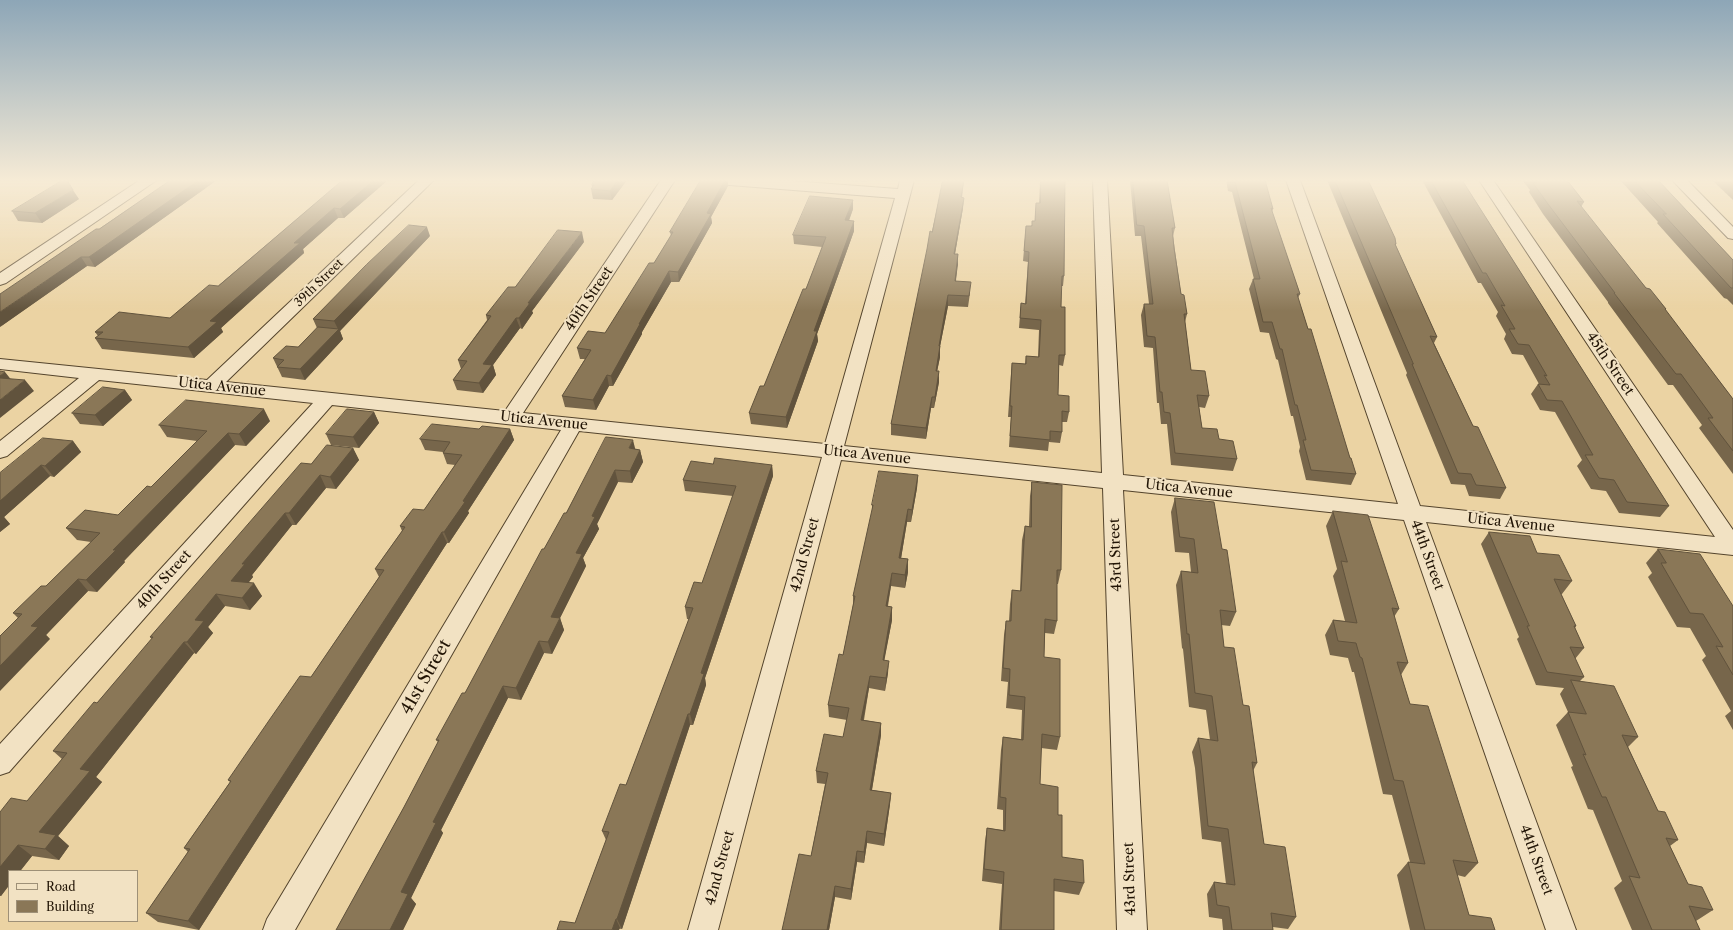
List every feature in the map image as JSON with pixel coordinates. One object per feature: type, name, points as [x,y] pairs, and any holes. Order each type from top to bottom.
[{"type":"street","points":[[0,280],[85,223]]},
{"type":"street","name":"39th Street","points":[[211,386],[381,223]]},
{"type":"street","name":"40th Street","points":[[511,417],[639,223]]},
{"type":"street","name":"42nd Street","points":[[703,930],[895,223]]},
{"type":"street","name":"43rd Street","points":[[1102,223],[1132,930]]},
{"type":"street","name":"44th Street","points":[[1309,223],[1561,930]]},
{"type":"street","name":"45th Street","points":[[1515,223],[1733,547]]},
{"type":"street","points":[[1722,223],[1733,235]]},
{"type":"street","name":"Utica Avenue","points":[[0,364],[1733,547]]},
{"type":"street","points":[[0,451],[95,374]]},
{"type":"street","name":"40th Street","points":[[0,763],[328,398]]},
{"type":"street","name":"41st Street","points":[[278,930],[574,424]]},
{"type":"building","points":[[107,223],[137,223],[89,257],[81,257],[0,312],[0,294],[96,229],[99,229]]},
{"type":"building","points":[[292,223],[316,223],[294,243],[300,243],[210,321],[217,322],[188,347],[95,338],[103,332],[95,332],[119,312],[170,318],[209,285],[218,286]]},
{"type":"building","points":[[675,223],[706,223],[678,272],[669,271],[611,376],[607,375],[593,400],[562,396],[591,350],[577,348],[588,331],[605,333],[649,263],[654,263],[673,232],[670,232]]},
{"type":"building","points":[[798,223],[853,223],[814,331],[817,331],[786,417],[749,413],[760,386],[764,386],[803,289],[806,289],[826,237],[793,235]]},
{"type":"building","points":[[934,223],[959,223],[954,254],[958,254],[955,281],[971,282],[969,296],[948,295],[939,346],[936,371],[939,371],[935,397],[932,397],[926,428],[891,424],[930,231],[932,232]]},
{"type":"building","points":[[1032,223],[1065,223],[1064,276],[1062,276],[1061,307],[1065,307],[1065,355],[1059,355],[1058,395],[1069,396],[1069,412],[1062,411],[1062,432],[1050,431],[1050,440],[1010,436],[1012,363],[1026,364],[1026,356],[1039,357],[1041,320],[1020,318],[1021,303],[1026,304],[1029,252],[1024,251],[1026,226],[1032,226]]},
{"type":"building","points":[[1137,223],[1174,223],[1175,228],[1172,228],[1174,248],[1181,294],[1184,295],[1187,314],[1184,314],[1191,370],[1205,371],[1209,396],[1197,395],[1202,428],[1217,429],[1219,439],[1233,441],[1237,459],[1175,453],[1170,413],[1164,412],[1162,392],[1160,392],[1155,337],[1147,336],[1144,304],[1153,304],[1144,226],[1137,225]]},
{"type":"building","points":[[1246,223],[1276,223],[1300,294],[1297,294],[1308,329],[1311,329],[1356,474],[1311,470],[1303,440],[1306,440],[1297,405],[1295,405],[1282,349],[1280,349],[1272,322],[1263,322],[1253,279],[1260,279]]},
{"type":"building","points":[[1353,223],[1388,223],[1395,238],[1395,244],[1437,337],[1430,336],[1473,426],[1478,427],[1506,488],[1476,485],[1471,474],[1458,473]]},
{"type":"building","points":[[1455,223],[1490,223],[1669,506],[1627,502],[1614,480],[1599,478],[1585,455],[1593,455],[1562,401],[1547,400],[1538,384],[1550,385],[1544,375],[1547,376],[1529,345],[1518,344],[1509,329],[1515,329],[1501,305],[1505,306],[1486,273],[1483,273]]},
{"type":"building","points":[[1563,223],[1595,223],[1646,288],[1650,289],[1666,309],[1733,399],[1733,451],[1708,418],[1713,418],[1681,374],[1676,374]]},
{"type":"building","points":[[1672,223],[1699,223],[1733,260],[1733,288],[1731,288]]},
{"type":"building","points":[[409,225],[427,227],[334,321],[313,319],[366,265]]},
{"type":"building","points":[[558,230],[582,232],[483,364],[492,365],[479,383],[453,380],[467,361],[458,360],[491,316],[486,315],[508,287],[515,287]]},
{"type":"building","points":[[318,327],[339,329],[300,369],[277,367],[284,360],[273,358],[286,346],[298,347]]},
{"type":"building","points":[[0,371],[5,372],[0,376]]},
{"type":"building","points":[[0,378],[25,380],[0,400]]},
{"type":"building","points":[[103,387],[125,390],[95,415],[72,413]]},
{"type":"building","points":[[186,400],[264,409],[239,434],[228,433],[113,550],[116,550],[86,580],[78,579],[31,626],[38,627],[0,666],[0,636],[22,614],[13,613],[41,586],[46,586],[100,533],[66,528],[85,510],[118,515],[147,486],[151,487],[207,431],[159,425]]},
{"type":"building","points":[[347,409],[374,412],[353,437],[326,434]]},
{"type":"building","points":[[432,424],[479,429],[482,426],[510,429],[463,501],[465,502],[444,532],[442,532],[188,921],[146,913],[190,849],[184,848],[231,781],[228,780],[270,719],[300,676],[311,677],[384,570],[375,569],[405,527],[400,526],[413,509],[424,510],[462,455],[443,453],[450,442],[420,439]]},
{"type":"building","points":[[606,437],[633,440],[629,448],[640,450],[630,471],[615,470],[592,516],[595,517],[576,553],[582,554],[551,617],[560,618],[548,642],[539,641],[516,688],[503,686],[433,822],[436,823],[401,892],[408,894],[390,930],[336,930],[439,740],[436,740],[462,693],[465,693],[542,549],[544,549],[564,513],[566,513]]},
{"type":"building","points":[[43,438],[73,441],[45,466],[41,465],[0,501],[0,473]]},
{"type":"building","points":[[327,445],[353,448],[330,477],[320,475],[289,513],[285,513],[242,564],[245,564],[231,581],[254,583],[242,598],[216,594],[195,620],[204,621],[187,642],[184,642],[80,769],[90,771],[39,832],[56,835],[45,849],[18,845],[0,867],[0,812],[11,798],[27,801],[67,753],[53,751],[94,702],[97,703],[153,637],[150,637],[301,463],[311,464]]},
{"type":"building","points":[[715,458],[772,465],[701,673],[704,674],[690,714],[688,714],[612,930],[557,930],[560,921],[575,923],[609,832],[602,831],[620,784],[626,785],[693,608],[685,607],[694,582],[702,583],[736,486],[683,480],[691,461],[713,464]]},
{"type":"building","points":[[879,471],[918,475],[912,510],[908,509],[899,558],[908,559],[905,575],[892,573],[886,606],[892,607],[883,660],[889,661],[886,678],[870,676],[861,720],[881,723],[870,790],[891,793],[884,834],[867,831],[864,852],[857,851],[851,889],[835,886],[827,930],[782,930],[799,854],[811,856],[828,773],[816,771],[824,734],[843,737],[849,708],[828,705],[839,654],[843,655],[855,596],[853,596]]},
{"type":"building","points":[[1032,482],[1062,485],[1061,570],[1057,570],[1057,621],[1045,619],[1044,657],[1060,659],[1060,737],[1042,734],[1040,784],[1058,787],[1058,815],[1062,815],[1062,857],[1083,860],[1084,883],[1054,879],[1054,930],[1001,930],[1004,872],[984,869],[987,828],[1005,831],[1006,798],[1000,797],[1003,737],[1023,740],[1025,697],[1009,695],[1010,669],[1003,668],[1006,621],[1011,621],[1012,590],[1021,591],[1025,526],[1031,527]]},
{"type":"building","points":[[1175,498],[1214,502],[1222,549],[1227,550],[1236,612],[1220,610],[1224,647],[1234,648],[1243,705],[1249,706],[1257,763],[1252,762],[1264,844],[1285,847],[1296,917],[1271,913],[1273,930],[1232,930],[1229,907],[1217,905],[1214,882],[1235,885],[1228,829],[1208,826],[1198,738],[1218,741],[1212,696],[1195,693],[1189,634],[1187,634],[1181,571],[1198,573],[1194,539],[1180,537]]},
{"type":"building","points":[[1333,511],[1368,515],[1399,609],[1392,608],[1408,663],[1397,662],[1410,704],[1428,706],[1478,863],[1453,860],[1469,915],[1491,918],[1495,930],[1425,930],[1408,862],[1425,864],[1403,781],[1394,780],[1362,658],[1360,657],[1356,643],[1338,641],[1333,620],[1357,623],[1341,561],[1347,562]]},
{"type":"building","points":[[1489,532],[1530,536],[1537,553],[1559,555],[1572,581],[1554,579],[1576,626],[1574,626],[1584,648],[1570,647],[1584,677],[1547,672]]},
{"type":"building","points":[[1658,549],[1700,554],[1733,606],[1733,675],[1716,646],[1723,647],[1703,614],[1690,613],[1661,563],[1666,563]]},
{"type":"building","points":[[1571,680],[1614,686],[1638,737],[1622,735],[1658,811],[1665,812],[1678,840],[1666,838],[1688,884],[1702,887],[1713,910],[1689,906],[1700,930],[1652,930],[1629,876],[1640,878],[1606,797],[1602,797],[1583,754],[1586,755],[1568,712],[1586,714]]}]
